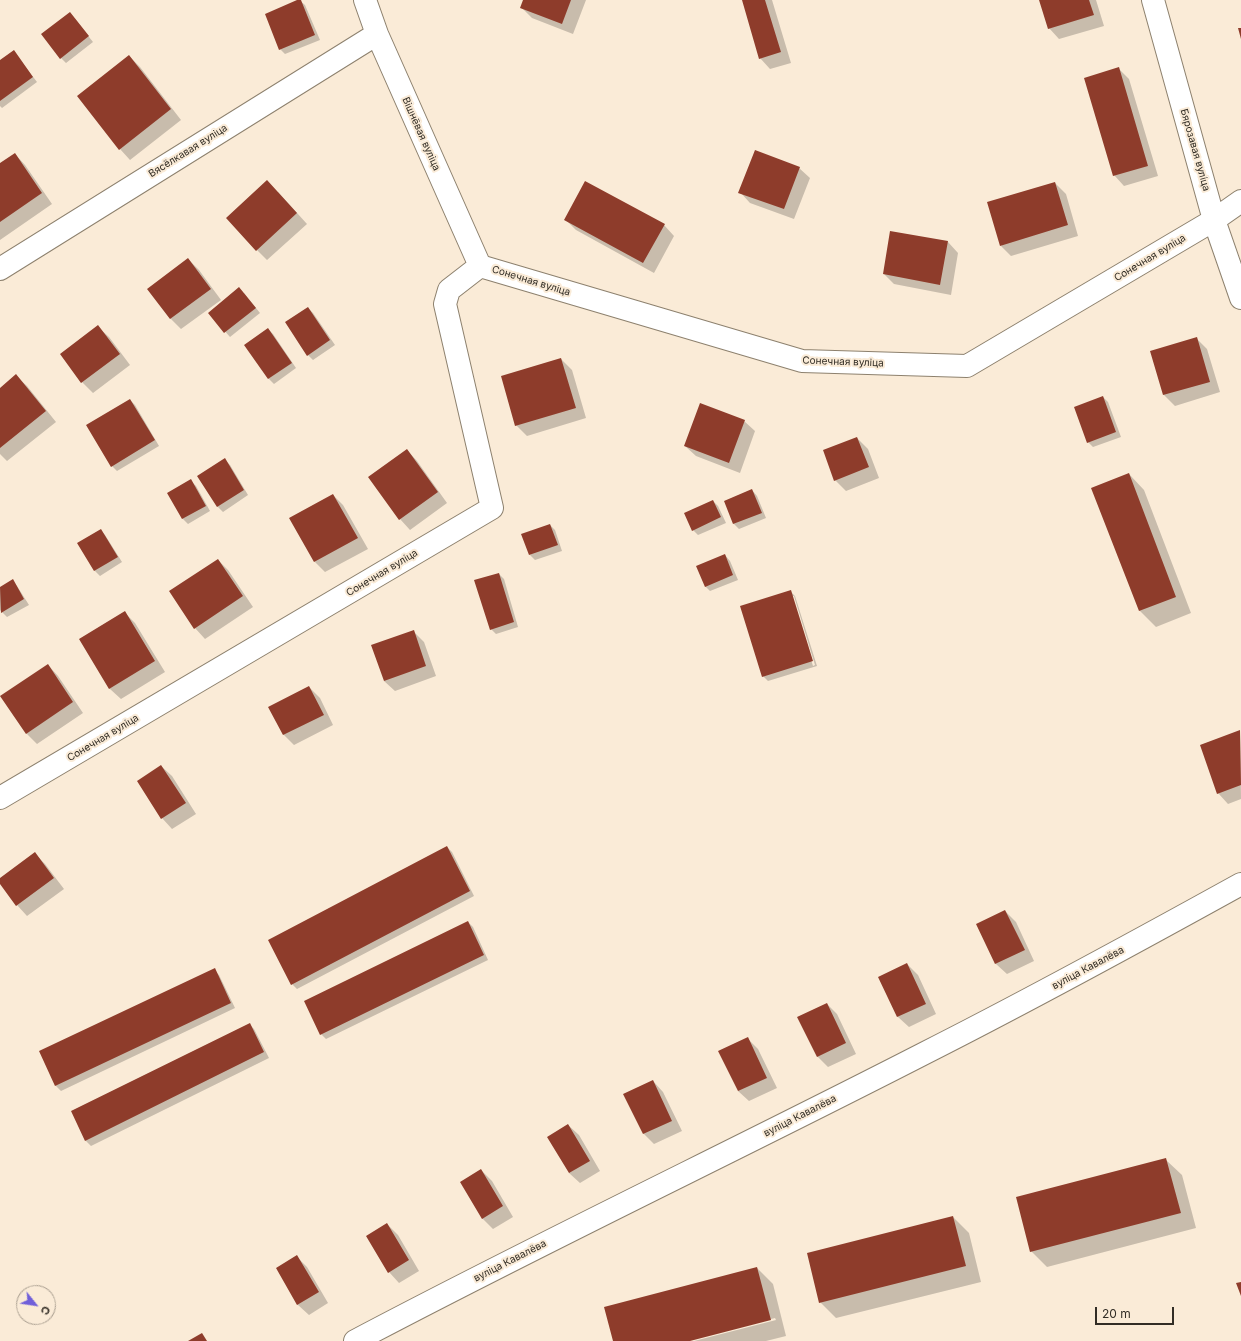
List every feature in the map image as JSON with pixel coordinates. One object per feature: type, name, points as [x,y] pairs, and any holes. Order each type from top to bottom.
[{"type":"street","name":"Вішнёвая вуліца","points":[[365,0],[377,34],[480,266]]},
{"type":"street","name":"Бярозавая вуліца","points":[[1153,0],[1214,220],[1241,298]]},
{"type":"street","name":"Вясёлкавая вуліца","points":[[0,269],[377,34]]},
{"type":"street","name":"Сонечная вуліца","points":[[0,798],[492,508],[445,304],[449,290],[480,266],[802,361],[967,366],[1214,220],[1241,201]]},
{"type":"street","name":"вуліца Кавалёва","points":[[355,1341],[480,1275],[923,1054],[1107,958],[1241,884]]},
{"type":"building","points":[[297,0],[301,0],[315,35],[279,50],[265,14]]},
{"type":"building","points":[[523,0],[571,0],[562,24],[520,8]]},
{"type":"building","points":[[742,0],[765,0],[781,52],[759,59]]},
{"type":"building","points":[[1039,0],[1089,0],[1094,15],[1048,29]]},
{"type":"building","points":[[70,12],[89,36],[60,59],[41,34]]},
{"type":"building","points":[[1238,28],[1241,28],[1241,39]]},
{"type":"building","points":[[14,50],[33,77],[0,101],[0,60]]},
{"type":"building","points":[[129,55],[171,109],[119,150],[77,96]]},
{"type":"building","points":[[1119,67],[1148,166],[1113,176],[1084,78]]},
{"type":"building","points":[[755,150],[800,167],[784,209],[738,193]]},
{"type":"building","points":[[15,153],[42,193],[0,222],[0,163]]},
{"type":"building","points":[[267,180],[297,213],[256,251],[226,218]]},
{"type":"building","points":[[585,181],[665,224],[643,263],[564,220]]},
{"type":"building","points":[[1055,182],[1068,225],[1000,246],[987,202]]},
{"type":"building","points":[[890,231],[948,241],[940,285],[883,274]]},
{"type":"building","points":[[188,258],[211,289],[170,319],[147,289]]},
{"type":"building","points":[[239,287],[256,308],[224,333],[208,313]]},
{"type":"building","points":[[308,307],[330,340],[307,356],[285,322]]},
{"type":"building","points":[[98,325],[120,354],[81,383],[60,354]]},
{"type":"building","points":[[268,328],[292,363],[268,379],[244,345]]},
{"type":"building","points":[[1197,337],[1210,382],[1163,395],[1150,351]]},
{"type":"building","points":[[561,358],[576,408],[515,426],[501,376]]},
{"type":"building","points":[[16,374],[46,411],[0,448],[0,388]]},
{"type":"building","points":[[1103,396],[1116,432],[1087,443],[1074,407]]},
{"type":"building","points":[[130,399],[155,440],[111,467],[86,425]]},
{"type":"building","points":[[700,403],[745,420],[729,463],[684,446]]},
{"type":"building","points":[[857,437],[869,467],[834,481],[823,450]]},
{"type":"building","points":[[407,449],[438,492],[399,520],[368,477]]},
{"type":"building","points":[[225,458],[244,490],[217,507],[197,476]]},
{"type":"building","points":[[1129,473],[1176,597],[1139,611],[1091,488]]},
{"type":"building","points":[[191,479],[206,506],[182,519],[167,493]]},
{"type":"building","points":[[752,489],[762,513],[733,524],[724,501]]},
{"type":"building","points":[[333,494],[358,538],[314,562],[289,518]]},
{"type":"building","points":[[713,500],[721,517],[692,531],[684,513]]},
{"type":"building","points":[[550,524],[558,545],[529,555],[521,534]]},
{"type":"building","points":[[101,529],[118,557],[94,571],[77,543]]},
{"type":"building","points":[[725,554],[733,575],[705,587],[696,566]]},
{"type":"building","points":[[218,559],[243,596],[194,629],[169,591]]},
{"type":"building","points":[[499,573],[514,622],[490,630],[474,580]]},
{"type":"building","points":[[13,579],[24,599],[1,613],[0,587]]},
{"type":"building","points":[[791,590],[813,661],[762,677],[740,606]]},
{"type":"building","points":[[125,611],[155,661],[109,689],[79,639]]},
{"type":"building","points":[[414,630],[426,666],[384,681],[371,645]]},
{"type":"building","points":[[48,664],[73,702],[26,734],[0,696]]},
{"type":"building","points":[[309,686],[324,715],[283,735],[268,707]]},
{"type":"building","points":[[1240,730],[1241,785],[1217,794],[1200,745]]},
{"type":"building","points":[[161,765],[186,803],[161,819],[137,781]]},
{"type":"building","points":[[447,846],[470,891],[291,985],[268,940]]},
{"type":"building","points":[[35,852],[54,878],[16,906],[0,884],[0,878]]},
{"type":"building","points":[[1005,910],[1025,950],[995,964],[976,924]]},
{"type":"building","points":[[468,921],[484,955],[320,1035],[304,1001]]},
{"type":"building","points":[[907,963],[926,1004],[897,1017],[878,977]]},
{"type":"building","points":[[215,968],[231,1003],[55,1086],[39,1051]]},
{"type":"building","points":[[827,1003],[846,1043],[817,1057],[797,1017]]},
{"type":"building","points":[[250,1023],[264,1052],[85,1141],[71,1111]]},
{"type":"building","points":[[748,1037],[767,1078],[738,1091],[718,1051]]},
{"type":"building","points":[[653,1080],[672,1121],[643,1134],[623,1094]]},
{"type":"building","points":[[568,1124],[590,1161],[569,1173],[547,1137]]},
{"type":"building","points":[[1166,1158],[1181,1213],[1030,1252],[1016,1197]]},
{"type":"building","points":[[481,1169],[503,1206],[482,1219],[460,1182]]},
{"type":"building","points":[[953,1216],[966,1266],[819,1303],[807,1253]]},
{"type":"building","points":[[387,1223],[409,1260],[388,1273],[366,1236]]},
{"type":"building","points":[[297,1255],[319,1292],[297,1305],[276,1268]]},
{"type":"building","points":[[757,1267],[771,1320],[690,1341],[613,1341],[604,1307]]},
{"type":"building","points":[[1241,1282],[1241,1296],[1236,1283]]},
{"type":"building","points":[[202,1333],[207,1341],[188,1341]]}]
